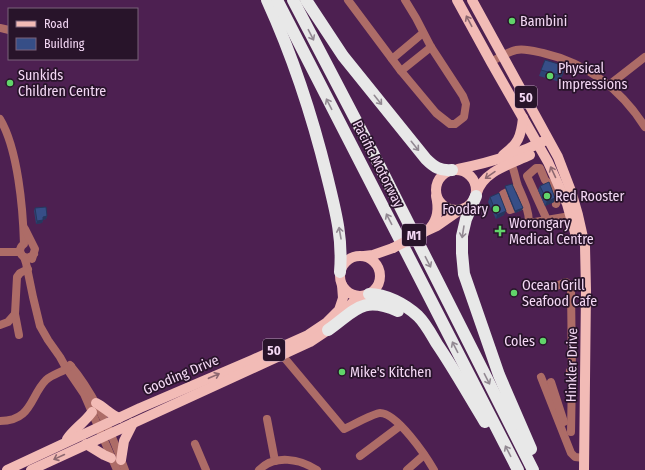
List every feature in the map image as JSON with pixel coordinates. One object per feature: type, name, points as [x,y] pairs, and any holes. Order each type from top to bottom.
[{"type":"highway","points":[[267,0],[281,29],[316,132],[336,214],[342,257],[340,272]]},
{"type":"highway","name":"Pacific Motorway","points":[[277,0],[518,470]]},
{"type":"highway","name":"Pacific Motorway","points":[[293,0],[372,151],[533,470]]},
{"type":"highway","points":[[306,0],[343,56],[426,159],[439,169],[453,170]]},
{"type":"highway","points":[[476,195],[466,220],[462,236],[464,274],[499,376],[541,470]]},
{"type":"highway","points":[[367,295],[378,295],[388,298],[409,310],[421,320],[437,343],[487,426],[498,432]]},
{"type":"highway","points":[[328,330],[358,307],[368,304],[378,304],[409,316],[437,343]]},
{"type":"main road","name":"50","points":[[457,0],[523,118],[545,144]]},
{"type":"main road","name":"50","points":[[472,0],[503,56],[545,144]]},
{"type":"main road","name":"50","points":[[494,161],[511,149],[517,142],[522,130],[523,118]]},
{"type":"main road","name":"50","points":[[342,285],[340,272],[346,261],[354,257],[373,255],[393,249],[425,232],[471,203],[485,178],[545,144]]},
{"type":"main road","name":"50","points":[[425,232],[432,225],[437,214],[438,204],[436,185],[439,179],[446,172],[494,161],[545,144]]},
{"type":"main road","name":"Hinkler Drive","points":[[545,144],[558,181],[575,215],[585,246],[586,316],[584,470]]},
{"type":"main road","points":[[481,164],[505,162],[511,164]]},
{"type":"main road","points":[[453,170],[462,170],[470,175],[475,184],[476,195]]},
{"type":"main road","points":[[436,194],[440,202],[446,207],[456,210],[464,208]]},
{"type":"main road","name":"50","points":[[367,295],[376,288],[383,261],[393,249]]},
{"type":"main road","points":[[362,256],[373,260],[378,267],[380,274]]},
{"type":"main road","points":[[342,285],[352,294],[361,296],[367,295]]},
{"type":"main road","name":"Gooding Drive","points":[[6,470],[318,329],[333,317],[340,308],[344,295],[342,285]]},
{"type":"main road","name":"Gooding Drive","points":[[31,470],[310,342],[328,330],[352,303],[367,295]]},
{"type":"main road","points":[[65,443],[71,433],[83,424],[94,407],[104,407],[111,414],[119,418]]},
{"type":"main road","points":[[86,444],[119,463],[124,441],[133,423]]},
{"type":"street","points":[[348,0],[401,71],[436,113],[450,124],[455,124],[464,117],[466,110],[465,99],[431,47],[416,18],[404,0]]},
{"type":"street","points":[[392,59],[423,33]]},
{"type":"street","points":[[401,71],[431,47]]},
{"type":"street","points":[[491,62],[518,50],[549,54],[574,64],[590,72],[619,93],[645,127]]},
{"type":"street","points":[[609,85],[645,57]]},
{"type":"street","points":[[0,119],[14,160],[23,223],[28,244],[35,249],[30,263],[33,297]]},
{"type":"street","points":[[0,124],[6,134]]},
{"type":"street","points":[[511,164],[515,171],[519,187],[526,204],[529,223],[575,215]]},
{"type":"street","points":[[534,190],[541,185],[548,185],[555,205],[557,201],[540,168],[536,168],[527,176],[547,220]]},
{"type":"street","points":[[519,187],[503,194],[510,210],[526,204]]},
{"type":"street","points":[[28,244],[20,247],[28,269],[40,326],[60,357],[69,367],[94,407],[119,463],[117,470]]},
{"type":"street","points":[[0,252],[22,254],[30,258],[34,254]]},
{"type":"street","points":[[19,335],[15,314],[17,276],[28,269]]},
{"type":"street","points":[[554,287],[566,282],[571,288],[572,375],[567,432]]},
{"type":"street","points":[[0,325],[8,322],[15,314]]},
{"type":"street","points":[[282,355],[344,430],[379,413],[391,417],[410,435],[434,470]]},
{"type":"street","points":[[569,365],[569,370],[572,375]]},
{"type":"street","points":[[0,422],[17,417],[27,410],[48,378],[69,367]]},
{"type":"street","points":[[541,377],[567,432]]},
{"type":"street","points":[[551,382],[573,456],[577,458],[584,458]]},
{"type":"street","points":[[267,419],[274,461]]},
{"type":"street","points":[[360,456],[400,426]]},
{"type":"street","points":[[567,432],[585,431]]},
{"type":"street","points":[[195,444],[206,470]]},
{"type":"street","points":[[407,470],[424,456]]},
{"type":"street","points":[[259,470],[274,461],[292,460],[308,464],[317,470]]},
{"type":"building","points":[[545,60],[565,66],[562,76],[541,70]]},
{"type":"building","points":[[549,182],[555,198],[547,201],[540,186]]},
{"type":"building","points":[[512,184],[523,208],[515,211],[505,186]]},
{"type":"building","points":[[499,193],[506,211],[497,215],[490,197]]},
{"type":"building","points":[[46,207],[47,216],[43,217],[43,220],[37,221],[35,208]]},
{"type":"place","name":"Bambini","points":[[512,21]]},
{"type":"place","name":"Physical Impressions","points":[[550,76]]},
{"type":"place","name":"Sunkids Children Centre","points":[[10,83]]},
{"type":"place","name":"Red Rooster","points":[[547,196]]},
{"type":"place","name":"Foodary","points":[[496,209]]},
{"type":"place","name":"Worongary Medical Centre","points":[[500,231]]},
{"type":"place","name":"Ocean Grill Seafood Cafe","points":[[514,293]]},
{"type":"place","name":"Coles","points":[[543,341]]},
{"type":"place","name":"Mike's Kitchen","points":[[342,372]]}]
